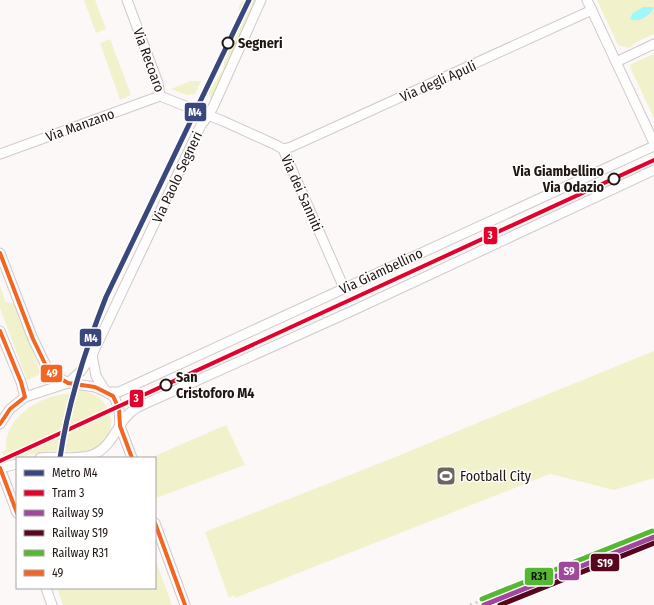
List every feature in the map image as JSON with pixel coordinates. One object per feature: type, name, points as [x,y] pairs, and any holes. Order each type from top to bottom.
[{"type":"street","name":"Via Recoaro","points":[[127,0],[158,83],[160,96],[208,116]]},
{"type":"street","name":"Via Paolo Segneri","points":[[68,383],[80,371],[92,355],[201,125],[208,116],[262,0]]},
{"type":"street","points":[[587,0],[654,144]]},
{"type":"street","name":"Via degli Apuli","points":[[283,149],[291,147],[592,10]]},
{"type":"street","points":[[616,62],[654,44]]},
{"type":"street","name":"Via Manzano","points":[[0,154],[160,96]]},
{"type":"street","name":"Via dei Sanniti","points":[[208,116],[283,149],[344,288]]},
{"type":"street","name":"Via Giambellino","points":[[106,392],[119,392],[654,144]]},
{"type":"street","name":"Via Giambellino","points":[[65,457],[90,456],[99,452],[107,446],[120,426],[134,409],[138,407],[359,307],[654,170]]},
{"type":"street","points":[[0,253],[33,339],[49,372],[68,383],[87,386],[106,392],[112,396],[119,409],[120,426],[132,457]]},
{"type":"street","points":[[0,331],[21,382],[25,397]]},
{"type":"street","points":[[92,355],[96,376],[106,392]]},
{"type":"street","points":[[0,424],[10,409],[25,397],[68,383]]},
{"type":"street","points":[[16,464],[0,468],[16,510]]},
{"type":"street","points":[[156,526],[185,605]]},
{"type":"street","points":[[46,589],[52,605]]},
{"type":"green space","points":[[84,0],[95,0],[106,29],[96,33]]},
{"type":"green space","points":[[246,0],[258,0],[211,99],[208,92],[223,70],[226,48],[238,29],[239,7],[241,2]]},
{"type":"green space","points":[[597,0],[654,0],[654,34],[638,41],[629,48],[618,45]]},
{"type":"green space","points":[[110,39],[131,95],[120,100],[100,43]]},
{"type":"green space","points":[[654,54],[654,118],[630,67],[631,64]]},
{"type":"green space","points":[[191,81],[201,81],[195,94],[187,95],[171,89]]},
{"type":"green space","points":[[0,286],[6,303],[15,303],[41,374],[27,380],[0,308]]},
{"type":"green space","name":"Football City","points":[[654,351],[654,478],[614,490],[550,474],[235,598],[234,595],[229,598],[205,532],[398,456]]},
{"type":"green space","points":[[77,390],[87,392],[99,397],[102,400],[110,416],[110,432],[107,438],[96,448],[80,452],[49,451],[23,457],[16,457],[16,460],[13,461],[6,460],[2,452],[6,449],[6,440],[9,431],[25,410],[50,397],[71,393]]},
{"type":"green space","points":[[226,425],[245,465],[156,498],[156,457],[152,457]]},
{"type":"green space","points":[[156,561],[172,605],[63,605],[57,589],[156,589]]},
{"type":"water","points":[[643,7],[654,8],[644,18],[637,20],[630,19],[632,14]]},
{"type":"railway","points":[[470,605],[654,531]]},
{"type":"metro line","name":"M4","points":[[60,457],[63,437],[78,376],[106,297],[249,0]]},
{"type":"tram line","name":"3","points":[[0,461],[654,160]]},
{"type":"rail line","name":"R31","points":[[482,599],[652,531]]},
{"type":"rail line","name":"S9","points":[[484,605],[654,537]]},
{"type":"rail line","name":"S19","points":[[500,605],[654,543]]},
{"type":"transit line","name":"49","points":[[0,253],[33,339],[49,372],[68,383],[95,387],[113,396],[119,409],[120,426],[132,457]]},
{"type":"transit line","name":"49","points":[[0,331],[21,382],[25,397],[10,409],[0,424]]},
{"type":"transit line","name":"49","points":[[0,468],[16,510]]},
{"type":"transit line","name":"49","points":[[156,526],[185,605]]},
{"type":"place","name":"Segneri","points":[[228,43]]},
{"type":"place","name":"Via Giambellino Via Odazio","points":[[614,179]]},
{"type":"place","name":"San Cristoforo M4","points":[[166,385]]},
{"type":"place","name":"Football City","points":[[446,476]]}]
